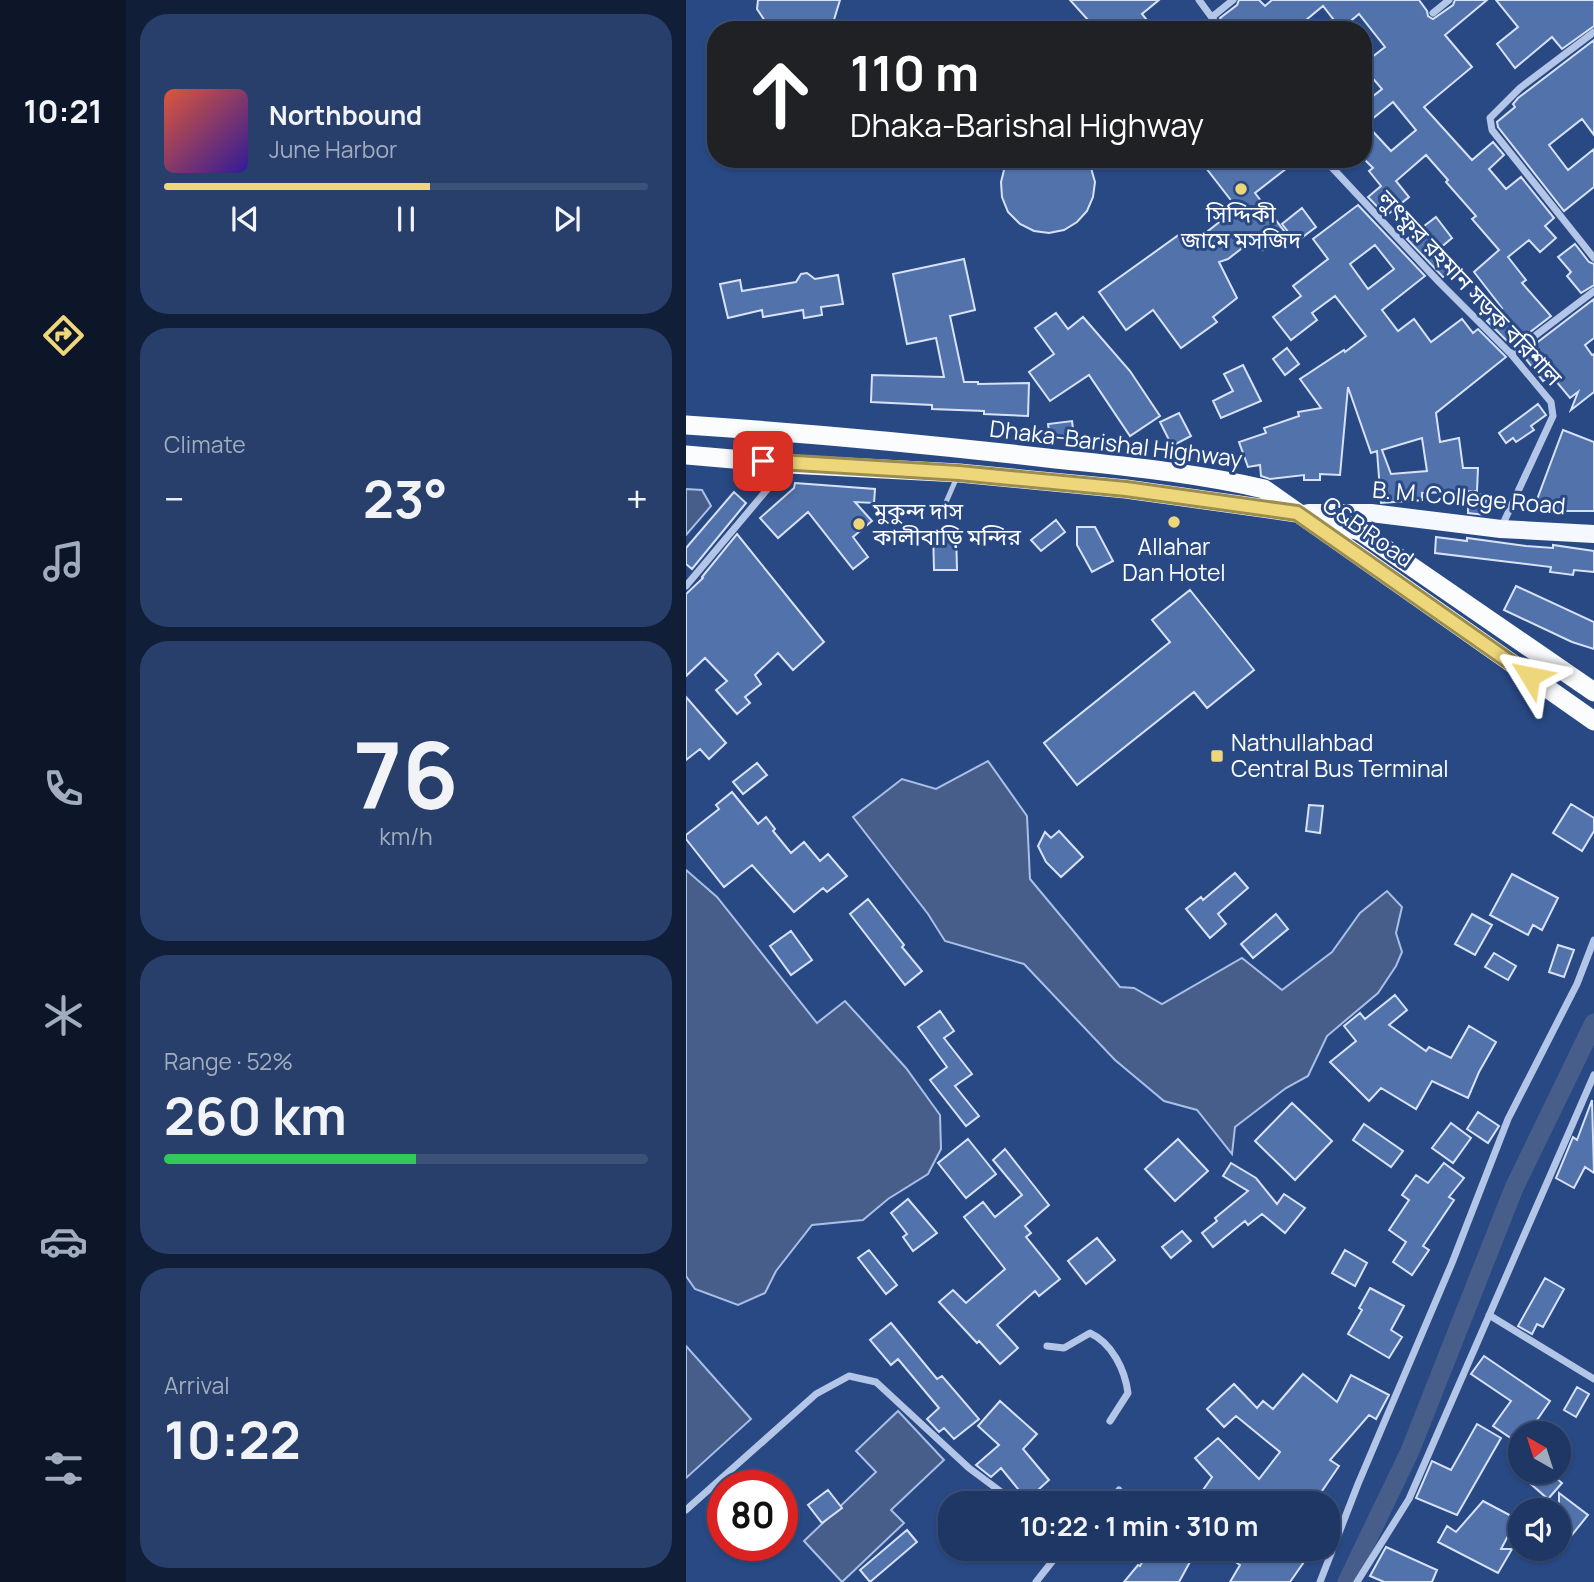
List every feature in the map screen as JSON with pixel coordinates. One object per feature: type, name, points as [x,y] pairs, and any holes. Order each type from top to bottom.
[{"type":"highway","name":"Dhaka-Barishal Highway","points":[[686,425],[784,431],[964,449],[1220,479],[1264,489],[1297,513]]},
{"type":"highway","name":"Dhaka-Barishal Highway","points":[[686,455],[789,464],[959,473],[1126,489],[1297,513]]},
{"type":"highway","name":"C&B Road","points":[[1297,513],[1360,531],[1594,692]]},
{"type":"highway","name":"C&B Road","points":[[1297,513],[1594,721]]},
{"type":"main road","name":"B. M. College Road","points":[[1297,513],[1371,513],[1501,529],[1594,534]]},
{"type":"street","points":[[1199,0],[1215,21]]},
{"type":"street","points":[[1212,17],[1233,0]]},
{"type":"street","points":[[1433,13],[1449,0]]},
{"type":"street","points":[[1594,32],[1520,88],[1490,118],[1492,130],[1594,258]]},
{"type":"street","name":"লুৎফুর রহমান সড়ক বরিশাল","points":[[1332,168],[1511,354],[1551,402],[1553,416],[1501,529]]},
{"type":"street","points":[[1511,354],[1594,291]]},
{"type":"street","points":[[686,586],[789,464]]},
{"type":"street","points":[[1320,1582],[1357,1484],[1452,1263],[1508,1119],[1577,984],[1594,940]]},
{"type":"street","points":[[1357,1582],[1409,1499],[1594,1075]]},
{"type":"street","points":[[1489,1315],[1594,1379]]},
{"type":"street","points":[[1047,1346],[1064,1348],[1090,1333],[1102,1338],[1126,1377],[1128,1393],[1110,1421]]},
{"type":"street","points":[[686,1510],[816,1394],[849,1376],[876,1382],[969,1468],[1000,1491]]},
{"type":"street","points":[[1036,1582],[1053,1561]]},
{"type":"lane","points":[[940,516],[959,473]]},
{"type":"water","points":[[686,489],[702,490],[711,506],[686,535]]},
{"type":"water","points":[[988,761],[1027,816],[1030,879],[1120,987],[1134,988],[1162,1004],[1242,958],[1282,990],[1332,952],[1360,913],[1387,891],[1402,907],[1396,933],[1402,952],[1378,993],[1327,1036],[1308,1076],[1286,1088],[1235,1127],[1232,1154],[1197,1110],[1164,1101],[1115,1060],[1024,964],[945,941],[928,914],[853,817],[902,779],[936,789]]},
{"type":"water","points":[[686,870],[717,897],[817,1023],[845,1001],[906,1068],[940,1115],[941,1149],[928,1174],[888,1199],[863,1220],[812,1225],[776,1271],[765,1293],[738,1305],[695,1289],[686,1276]]},
{"type":"water","points":[[686,1346],[751,1419],[686,1478]]},
{"type":"water","points":[[898,1411],[944,1460],[891,1510],[904,1523],[842,1582],[804,1541],[876,1472],[856,1451]]},
{"type":"building","points":[[758,0],[840,0],[834,21],[765,21],[757,9]]},
{"type":"building","points":[[1070,0],[1159,0],[1142,14],[1148,21],[1089,21]]},
{"type":"building","points":[[1239,0],[1259,0],[1265,6],[1272,0],[1419,0],[1428,16],[1433,19],[1453,5],[1455,0],[1487,0],[1445,35],[1472,67],[1424,107],[1472,160],[1493,142],[1504,155],[1489,169],[1506,189],[1521,177],[1554,218],[1545,226],[1556,238],[1540,252],[1529,240],[1508,257],[1526,280],[1522,283],[1551,316],[1512,346],[1487,321],[1502,308],[1474,272],[1499,250],[1472,219],[1476,216],[1426,155],[1396,181],[1409,197],[1386,216],[1368,197],[1381,186],[1369,171],[1373,168],[1372,130],[1391,151],[1416,130],[1393,102],[1372,119],[1372,97],[1382,89],[1372,77],[1372,57],[1385,47],[1372,30],[1372,21],[1365,21],[1359,14],[1351,21],[1335,21],[1323,6],[1305,21],[1222,21],[1220,18],[1237,5]]},
{"type":"building","points":[[1496,0],[1594,0],[1594,26],[1562,49],[1552,37],[1515,68],[1497,44],[1518,27]]},
{"type":"building","points":[[1594,40],[1594,135],[1582,119],[1549,145],[1568,170],[1594,149],[1594,187],[1564,211],[1498,127],[1497,122],[1515,107],[1513,104],[1518,98]]},
{"type":"building","points":[[1004,168],[1091,168],[1095,182],[1087,211],[1077,222],[1064,230],[1049,233],[1034,231],[1020,224],[1008,212],[1002,197],[1001,182]]},
{"type":"building","points":[[1206,168],[1287,168],[1255,193],[1285,232],[1263,250],[1254,239],[1228,259],[1219,262],[1237,298],[1213,317],[1217,322],[1181,348],[1153,310],[1126,330],[1099,292],[1180,234],[1189,246],[1237,208]]},
{"type":"building","points":[[1358,205],[1425,276],[1382,310],[1398,331],[1414,319],[1431,342],[1462,319],[1473,333],[1478,329],[1506,357],[1436,413],[1440,442],[1459,438],[1463,468],[1478,468],[1477,491],[1422,493],[1422,500],[1381,503],[1377,451],[1371,453],[1348,387],[1340,475],[1320,474],[1320,480],[1304,480],[1304,475],[1270,479],[1261,476],[1260,465],[1248,467],[1239,442],[1266,433],[1264,428],[1299,416],[1298,412],[1321,408],[1300,379],[1366,336],[1335,296],[1312,313],[1317,320],[1291,340],[1273,317],[1301,296],[1293,286],[1328,259],[1313,239]],"holes":[[[1375,245],[1394,269],[1368,289],[1350,264]],[[1422,438],[1427,471],[1391,474],[1382,450]]]},
{"type":"building","points":[[1302,208],[1316,227],[1296,242],[1282,224]]},
{"type":"building","points":[[1436,217],[1452,238],[1439,249],[1454,268],[1443,277],[1407,239]]},
{"type":"building","points":[[1575,244],[1589,262],[1594,264],[1594,285],[1581,293],[1567,276],[1571,272],[1558,257]]},
{"type":"building","points":[[964,259],[975,310],[950,316],[964,382],[1029,383],[1028,416],[932,409],[932,405],[871,402],[872,375],[944,377],[936,338],[907,344],[893,274]]},
{"type":"building","points":[[807,273],[815,279],[838,275],[843,304],[821,307],[822,315],[804,318],[803,310],[763,317],[762,310],[728,318],[720,284],[740,280],[742,291],[796,282],[801,274]]},
{"type":"building","points":[[1594,299],[1594,338],[1585,345],[1592,355],[1594,354],[1594,392],[1571,410],[1578,392],[1570,398],[1551,375],[1543,381],[1522,354]]},
{"type":"building","points":[[1056,313],[1068,329],[1083,317],[1130,371],[1160,416],[1130,436],[1089,375],[1050,401],[1029,372],[1054,354],[1035,328]]},
{"type":"building","points":[[1287,348],[1299,364],[1285,375],[1273,359]]},
{"type":"building","points":[[1243,365],[1261,401],[1221,418],[1213,401],[1233,391],[1224,374]]},
{"type":"building","points":[[1538,404],[1546,415],[1531,426],[1534,430],[1516,442],[1513,438],[1506,443],[1499,433]]},
{"type":"building","points":[[1179,413],[1191,436],[1172,446],[1160,422]]},
{"type":"building","points":[[1072,421],[1074,436],[1050,439],[1048,424]]},
{"type":"building","points":[[1563,430],[1594,442],[1594,511],[1562,511],[1561,514],[1535,505]]},
{"type":"building","points":[[795,483],[875,489],[874,503],[855,502],[872,521],[853,537],[868,557],[853,569],[808,512],[778,538],[760,518],[794,488]]},
{"type":"building","points":[[734,492],[746,503],[692,569],[686,564],[686,548]]},
{"type":"building","points":[[1468,494],[1486,495],[1485,515],[1468,513]]},
{"type":"building","points":[[1056,520],[1065,532],[1041,551],[1031,540]]},
{"type":"building","points":[[1077,527],[1095,527],[1113,561],[1092,572],[1077,545]]},
{"type":"building","points":[[933,530],[956,530],[957,570],[934,570]]},
{"type":"building","points":[[737,534],[824,642],[793,670],[778,653],[755,675],[761,684],[745,697],[750,703],[737,714],[716,690],[727,681],[705,658],[686,676],[686,594],[703,578]]},
{"type":"building","points":[[1436,537],[1553,548],[1553,545],[1594,551],[1594,572],[1574,570],[1573,575],[1550,572],[1551,567],[1435,553]]},
{"type":"building","points":[[1516,586],[1594,622],[1594,649],[1572,642],[1504,610]]},
{"type":"building","points":[[1190,590],[1254,670],[1207,708],[1194,692],[1077,785],[1044,743],[1170,642],[1152,620]]},
{"type":"building","points":[[686,697],[726,743],[709,759],[700,749],[686,760]]},
{"type":"building","points":[[757,763],[767,775],[743,794],[733,782]]},
{"type":"building","points":[[732,792],[758,824],[766,817],[775,829],[773,831],[791,853],[804,842],[820,861],[828,854],[847,876],[827,892],[823,888],[794,912],[752,865],[724,887],[686,839],[686,835],[719,809],[716,805]]},
{"type":"building","points":[[1571,804],[1594,818],[1594,831],[1582,851],[1553,833]]},
{"type":"building","points":[[1309,805],[1323,806],[1320,833],[1306,831]]},
{"type":"building","points":[[1059,831],[1083,857],[1061,877],[1046,862],[1038,846],[1045,832],[1051,838]]},
{"type":"building","points":[[1235,873],[1248,888],[1218,914],[1226,924],[1210,938],[1186,909],[1201,897],[1203,900]]},
{"type":"building","points":[[1512,874],[1558,898],[1542,930],[1533,925],[1528,935],[1490,915]]},
{"type":"building","points":[[868,899],[922,971],[905,985],[850,914]]},
{"type":"building","points":[[1276,914],[1288,929],[1253,958],[1241,944]]},
{"type":"building","points":[[1472,914],[1492,925],[1475,955],[1455,944]]},
{"type":"building","points":[[791,931],[812,960],[791,975],[770,946]]},
{"type":"building","points":[[1558,945],[1574,950],[1564,977],[1549,972]]},
{"type":"building","points":[[1494,953],[1516,966],[1508,980],[1485,967]]},
{"type":"building","points":[[1395,995],[1407,1010],[1389,1025],[1426,1051],[1429,1047],[1451,1058],[1469,1026],[1496,1042],[1468,1098],[1432,1081],[1416,1109],[1381,1088],[1369,1101],[1330,1062],[1356,1041],[1344,1026],[1360,1013],[1365,1019]]},
{"type":"building","points":[[940,1011],[954,1031],[944,1038],[972,1074],[955,1086],[979,1116],[966,1126],[930,1080],[947,1067],[918,1027]]},
{"type":"building","points":[[1592,1100],[1594,1173],[1585,1167],[1574,1188],[1556,1178],[1573,1137],[1577,1140]]},
{"type":"building","points":[[1292,1103],[1332,1141],[1295,1180],[1255,1141]]},
{"type":"building","points":[[1478,1112],[1499,1126],[1488,1143],[1467,1129]]},
{"type":"building","points":[[1451,1123],[1471,1138],[1453,1163],[1432,1148]]},
{"type":"building","points":[[1364,1124],[1403,1151],[1391,1167],[1353,1140]]},
{"type":"building","points":[[968,1139],[996,1174],[966,1198],[938,1163]]},
{"type":"building","points":[[1178,1139],[1208,1171],[1175,1201],[1145,1169]]},
{"type":"building","points":[[1005,1149],[1049,1205],[1025,1226],[1031,1233],[1026,1237],[1060,1279],[1039,1296],[1035,1291],[997,1325],[1018,1348],[1000,1364],[939,1302],[953,1290],[966,1303],[1005,1269],[964,1217],[983,1202],[995,1217],[1022,1195],[993,1160]]},
{"type":"building","points":[[1231,1163],[1256,1178],[1277,1204],[1284,1194],[1305,1208],[1285,1233],[1262,1214],[1248,1225],[1245,1221],[1213,1247],[1202,1233],[1217,1221],[1215,1218],[1248,1191],[1223,1176]]},
{"type":"building","points":[[1444,1163],[1464,1178],[1449,1197],[1454,1200],[1423,1246],[1429,1250],[1412,1275],[1393,1262],[1406,1242],[1389,1230],[1409,1200],[1402,1195],[1416,1175],[1428,1183]]},
{"type":"building","points":[[908,1199],[937,1233],[913,1251],[903,1237],[907,1234],[891,1213]]},
{"type":"building","points":[[1182,1231],[1191,1241],[1171,1258],[1162,1247]]},
{"type":"building","points":[[1097,1238],[1115,1260],[1086,1284],[1068,1261]]},
{"type":"building","points":[[869,1250],[897,1285],[886,1294],[858,1258]]},
{"type":"building","points":[[1345,1250],[1367,1263],[1355,1286],[1332,1273]]},
{"type":"building","points":[[1545,1278],[1564,1289],[1543,1327],[1537,1324],[1532,1334],[1518,1326]]},
{"type":"building","points":[[1370,1288],[1404,1306],[1391,1330],[1402,1337],[1389,1358],[1348,1334],[1362,1310],[1359,1308]]},
{"type":"building","points":[[891,1323],[937,1379],[942,1376],[979,1419],[954,1439],[944,1428],[939,1432],[927,1419],[939,1408],[898,1359],[891,1365],[870,1340]]},
{"type":"building","points":[[1484,1356],[1550,1401],[1536,1421],[1508,1421],[1508,1436],[1493,1426],[1511,1401],[1471,1374]]},
{"type":"building","points":[[1303,1374],[1337,1402],[1351,1375],[1389,1395],[1376,1419],[1369,1415],[1330,1460],[1339,1466],[1322,1491],[1202,1491],[1212,1477],[1195,1458],[1218,1438],[1259,1479],[1280,1452],[1236,1416],[1224,1427],[1207,1409],[1234,1384],[1257,1408],[1263,1401],[1273,1409]]},
{"type":"building","points":[[1577,1387],[1589,1394],[1576,1417],[1564,1410]]},
{"type":"building","points":[[1000,1401],[1037,1434],[1023,1449],[1049,1480],[1037,1491],[1020,1491],[1001,1468],[991,1477],[976,1465],[999,1445],[978,1426]]},
{"type":"building","points":[[1477,1424],[1501,1438],[1457,1515],[1416,1498],[1432,1461],[1451,1470]]},
{"type":"building","points":[[1531,1484],[1561,1484],[1547,1498]]},
{"type":"building","points":[[828,1490],[842,1508],[822,1523],[808,1505]]},
{"type":"building","points":[[1483,1501],[1508,1514],[1508,1536],[1501,1549],[1508,1549],[1508,1556],[1498,1573],[1438,1542],[1447,1526],[1456,1532]]},
{"type":"building","points":[[1571,1502],[1588,1515],[1571,1536]]},
{"type":"building","points":[[907,1530],[917,1542],[870,1582],[860,1570]]},
{"type":"building","points":[[1386,1547],[1437,1570],[1432,1582],[1384,1582],[1370,1576]]},
{"type":"building","points":[[1143,1561],[1190,1561],[1179,1582],[1124,1582],[1138,1565]]},
{"type":"building","points":[[1234,1561],[1305,1561],[1290,1582],[1230,1582],[1240,1565]]},
{"type":"waterway","points":[[1347,1582],[1410,1451],[1514,1188],[1594,1023]]},
{"type":"place","name":"সিদ্দিকী জামে মসজিদ","points":[[1241,189]]},
{"type":"place","name":"Allahar Dan Hotel","points":[[1174,522]]},
{"type":"place","name":"মুকুন্দ দাস কালীবাড়ি মন্দির","points":[[859,524]]},
{"type":"place","name":"Nathullahbad Central Bus Terminal","points":[[1217,756]]},
{"type":"route","points":[[763,461],[959,473],[1126,489],[1297,513],[1530,676]]}]
